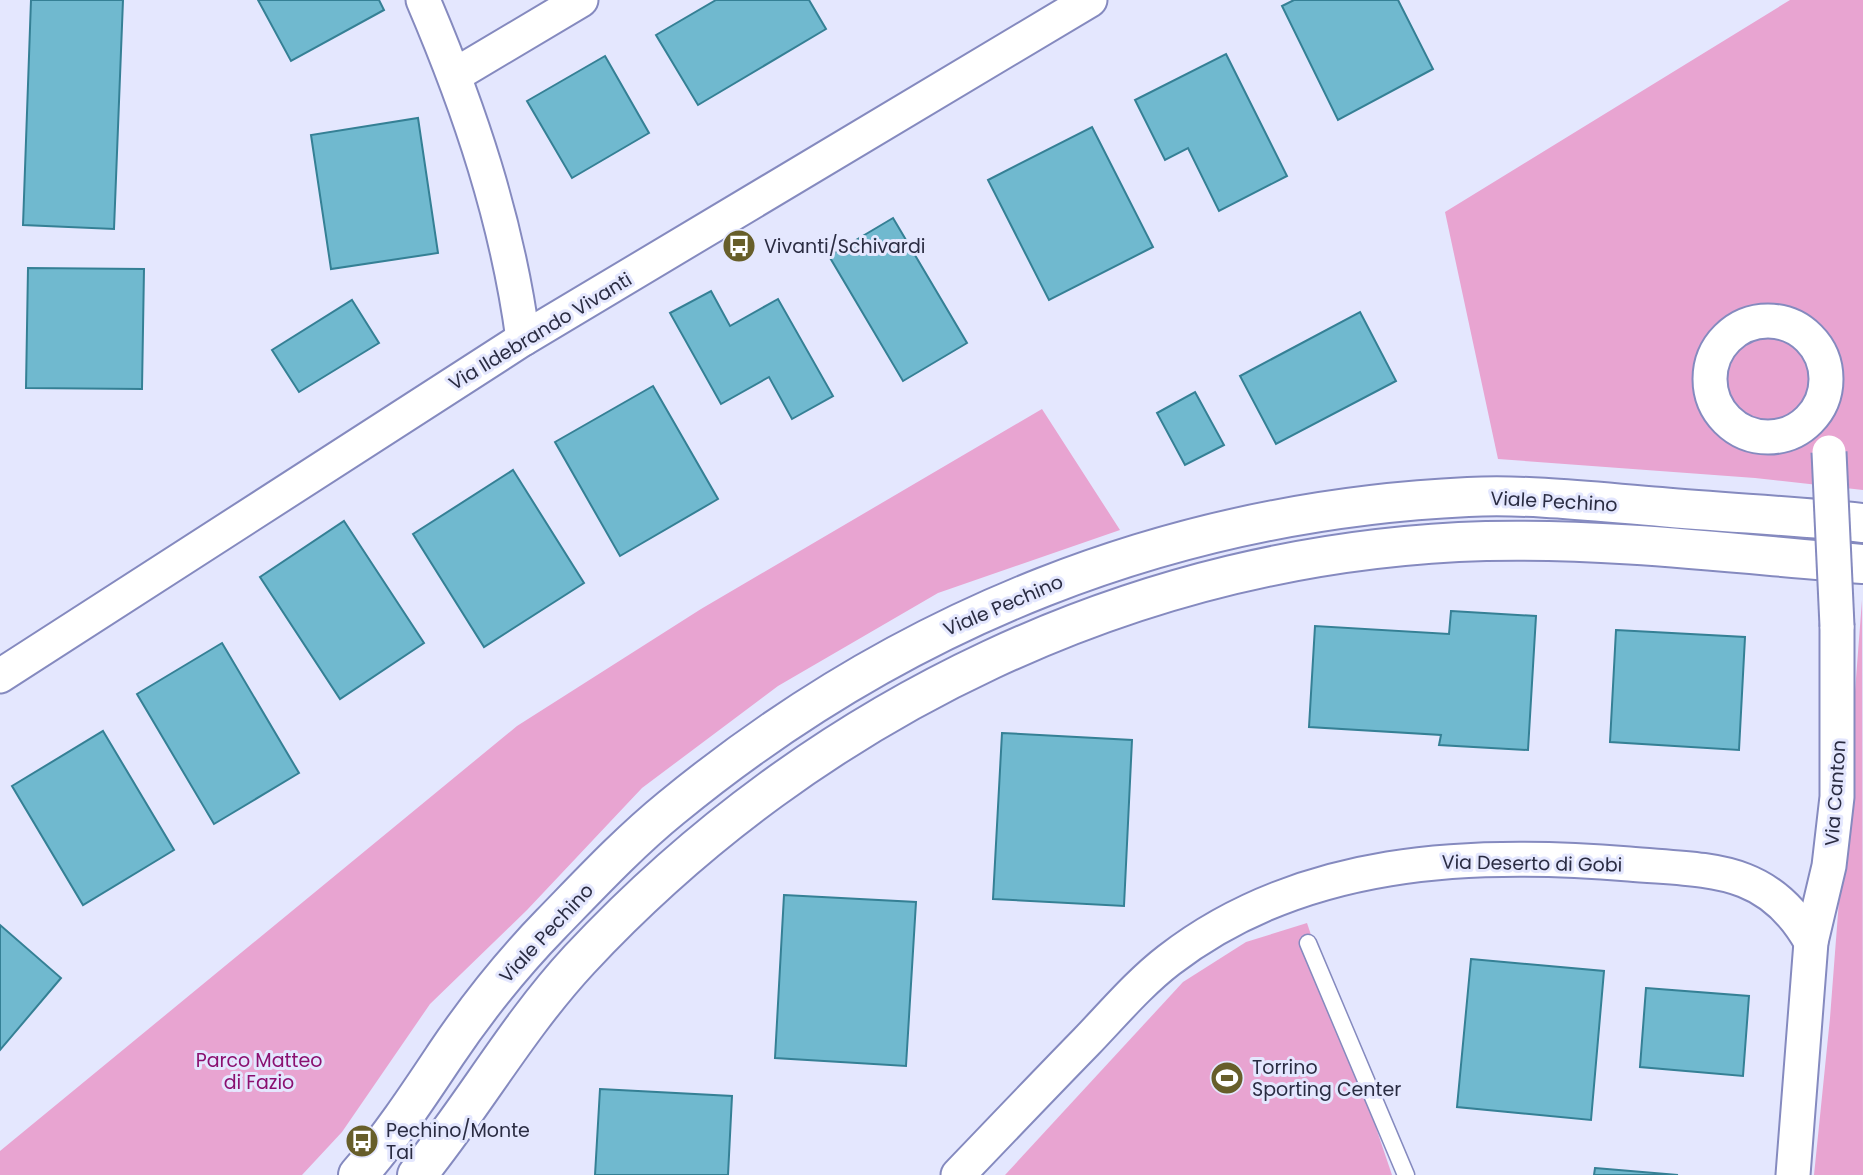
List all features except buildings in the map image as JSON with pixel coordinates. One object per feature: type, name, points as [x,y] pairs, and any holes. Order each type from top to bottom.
[{"type":"street","points":[[423,0],[455,75],[506,236],[523,339]]},
{"type":"street","points":[[455,75],[581,0]]},
{"type":"street","name":"Via Ildebrando Vivanti","points":[[0,676],[523,339],[1090,0]]},
{"type":"street","name":"Via Canton","points":[[1793,1175],[1811,942],[1829,866],[1837,797],[1837,626],[1829,452],[1819,410]]},
{"type":"street","name":"Viale Pechino","points":[[358,1175],[506,974],[549,926],[653,824],[725,765],[812,704],[939,631],[986,609],[1125,559],[1209,535],[1314,513],[1418,501],[1534,498],[1862,523]]},
{"type":"street","points":[[418,1175],[502,1053],[550,993],[610,928],[678,864],[755,800],[844,737],[923,692],[1009,651],[1111,611],[1194,587],[1307,560],[1415,547],[1531,541],[1863,564]]},
{"type":"street","name":"Via Deserto di Gobi","points":[[958,1175],[1167,962],[1238,918],[1296,894],[1364,873],[1412,863],[1473,858],[1590,861],[1700,870],[1740,879],[1773,894],[1791,910],[1811,942]]},
{"type":"lane","points":[[1308,943],[1406,1175]]},
{"type":"green space","points":[[1790,0],[1863,0],[1863,490],[1755,478],[1498,459],[1445,212]]},
{"type":"green space","name":"Parco Matteo di Fazio","points":[[1042,409],[1120,530],[938,593],[778,686],[642,788],[527,910],[430,1004],[342,1132],[302,1175],[0,1175],[0,1151],[517,726],[701,609]]},
{"type":"green space","points":[[1862,600],[1863,1175],[1814,1175],[1830,1018]]},
{"type":"green space","name":"Torrino Sporting Center","points":[[1307,923],[1392,1175],[1005,1175],[1183,982],[1246,942]]},
{"type":"place","name":"Vivanti/Schivardi","points":[[739,246]]},
{"type":"place","name":"Torrino Sporting Center","points":[[1227,1078]]},
{"type":"place","name":"Pechino/Monte Tai","points":[[362,1141]]}]
